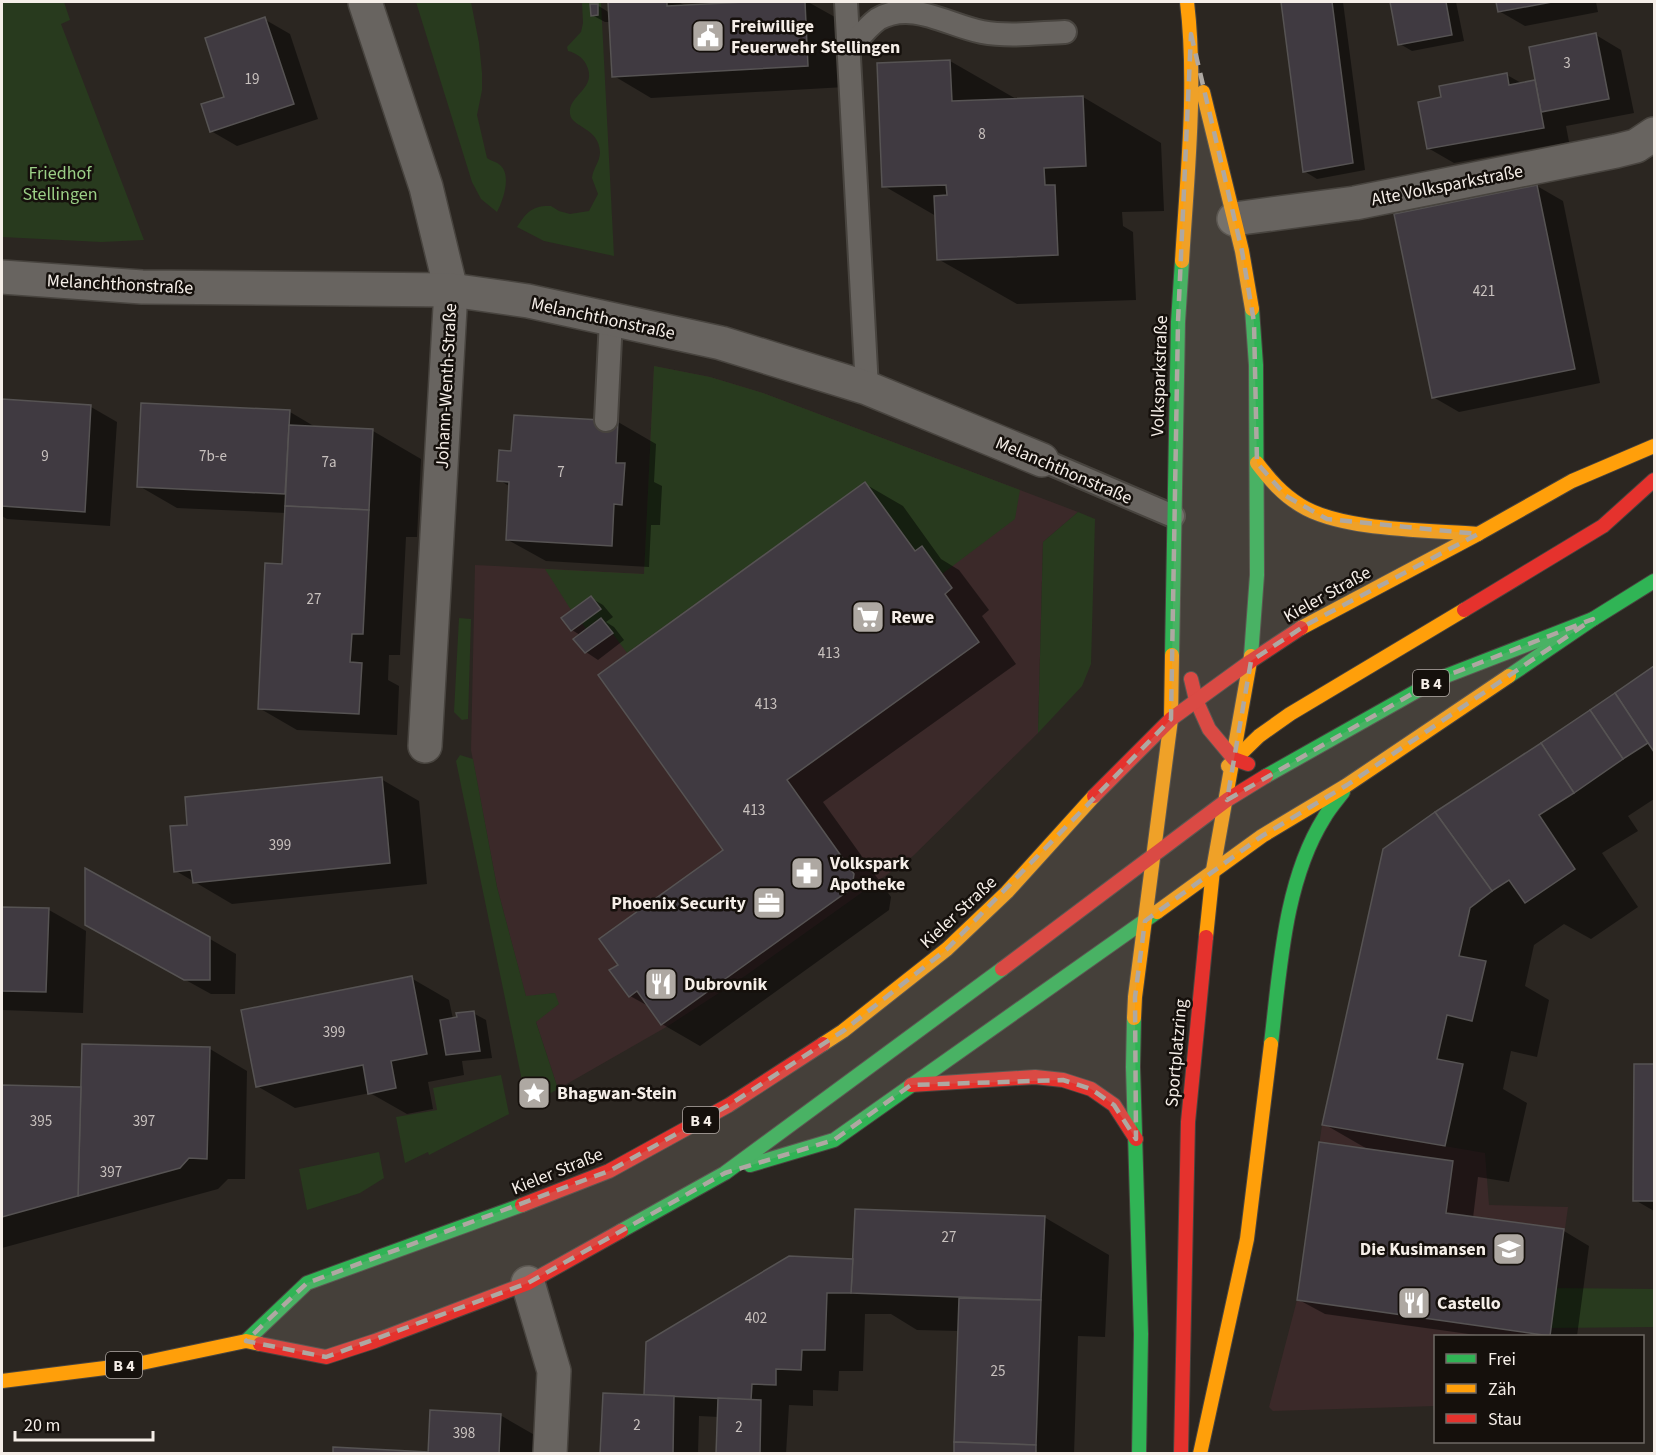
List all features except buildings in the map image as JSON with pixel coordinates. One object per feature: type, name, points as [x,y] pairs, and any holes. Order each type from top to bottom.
[{"type":"main road","name":"Volksparkstraße","points":[[1187,2],[1191,34],[1213,138],[1242,251],[1254,322],[1257,575],[1251,661]]},
{"type":"main road","name":"Volksparkstraße","points":[[1171,719],[1178,322],[1189,140],[1191,34]]},
{"type":"main road","name":"Kieler Straße","points":[[246,1341],[307,1283],[609,1171],[729,1105],[843,1031],[956,941],[1007,892],[1093,797],[1171,719],[1196,700],[1306,624],[1478,534],[1572,481],[1654,446]]},
{"type":"main road","points":[[1257,463],[1269,481],[1286,496],[1305,509],[1327,519],[1373,526],[1478,534]]},
{"type":"main road","points":[[1212,784],[1259,736],[1300,708],[1603,526],[1654,480]]},
{"type":"main road","name":"B 4","points":[[725,1173],[834,1140],[1262,836],[1347,785],[1593,619],[1654,581]]},
{"type":"main road","points":[[1174,603],[1196,700],[1209,729],[1234,759],[1253,766],[1279,768]]},
{"type":"main road","name":"B 4","points":[[2,1381],[137,1364],[246,1341],[326,1357],[375,1341],[528,1283],[725,1173],[1227,800],[1279,768],[1438,679],[1593,619]]},
{"type":"main road","name":"Sportplatzring","points":[[1181,1454],[1188,1122],[1213,870],[1251,661]]},
{"type":"main road","name":"Sportplatzring","points":[[1139,1454],[1142,1334],[1133,1067],[1135,997],[1171,719]]},
{"type":"main road","points":[[1200,1454],[1247,1239],[1273,1019],[1294,890],[1311,842],[1324,817],[1347,785]]},
{"type":"main road","points":[[1155,855],[1190,809]]},
{"type":"main road","points":[[911,1085],[1035,1077],[1063,1080],[1091,1089],[1114,1106],[1136,1139]]},
{"type":"street","name":"Johann-Wenth-Straße","points":[[365,2],[426,187],[451,291],[425,746]]},
{"type":"street","name":"Alte Volksparkstraße","points":[[1234,219],[1355,203],[1616,151],[1636,146],[1654,134]]},
{"type":"street","name":"Melanchthonstraße","points":[[2,277],[142,287],[451,291],[528,301],[721,343],[867,388],[1042,460]]},
{"type":"street","points":[[528,1283],[554,1371],[550,1454]]},
{"type":"lane","points":[[846,2],[867,388]]},
{"type":"lane","points":[[849,49],[877,19],[889,12],[901,9],[929,12],[984,33],[1065,33]]},
{"type":"lane","points":[[606,420],[611,319]]},
{"type":"lane","name":"Melanchthonstraße","points":[[1042,460],[1173,516]]},
{"type":"highlighted area","points":[[1191,34],[1242,251],[1254,322],[1257,463],[1286,496],[1327,519],[1478,534],[1306,625],[1251,661],[1227,800],[1438,679],[1593,619],[1347,785],[1262,836],[1145,921],[1135,997],[1136,1139],[1114,1105],[1091,1089],[1063,1080],[911,1085],[834,1140],[725,1173],[528,1283],[326,1357],[246,1341],[307,1283],[609,1171],[729,1105],[843,1031],[947,949],[1171,719],[1178,322]]},
{"type":"shaded area","points":[[654,366],[710,377],[763,393],[1078,512],[1043,542],[1038,733],[913,856],[745,976],[668,1026],[558,1089],[536,1022],[555,993],[526,997],[497,887],[471,750],[475,565],[644,574]]},
{"type":"shaded area","points":[[1322,1125],[1485,1153],[1489,1205],[1568,1207],[1550,1335],[1434,1335],[1434,1406],[1273,1411],[1269,1407],[1297,1300]]},
{"type":"green space","name":"Friedhof Stellingen","points":[[2,2],[64,2],[70,20],[61,24],[144,240],[101,242],[2,237]]},
{"type":"green space","points":[[416,2],[471,2],[482,73],[482,90],[477,115],[487,158],[504,169],[506,181],[504,195],[497,212],[481,199],[472,182]]},
{"type":"green space","points":[[582,2],[601,2],[614,256],[544,241],[517,227],[527,214],[539,207],[551,206],[570,214],[589,211],[598,194],[592,178],[600,156],[599,144],[591,133],[572,119],[570,114],[570,107],[589,80],[586,64],[574,53],[568,51],[567,47],[581,32]]},
{"type":"green space","points":[[654,366],[710,377],[763,393],[1020,490],[1015,519],[942,574],[922,546],[915,551],[865,482],[627,653],[601,618],[586,629],[582,623],[601,609],[591,596],[571,610],[545,569],[644,574]]},
{"type":"green space","points":[[1078,512],[1095,519],[1091,664],[1082,686],[1038,733],[1043,542]]},
{"type":"green space","points":[[459,618],[471,619],[468,719],[462,720],[454,712]]},
{"type":"green space","points":[[460,755],[473,759],[497,887],[526,996],[555,993],[559,1004],[536,1022],[558,1089],[533,1103],[526,1100],[456,761]]},
{"type":"green space","points":[[501,1075],[509,1114],[429,1155],[428,1152],[405,1163],[396,1117],[437,1110],[433,1088]]},
{"type":"green space","points":[[379,1152],[384,1178],[360,1193],[307,1210],[299,1169]]},
{"type":"green space","points":[[1556,1288],[1654,1289],[1654,1327],[1551,1328]]},
{"type":"traffic: fast","points":[[1172,655],[1178,322],[1182,261]]},
{"type":"traffic: fast","points":[[1251,656],[1257,575],[1256,365],[1252,309]]},
{"type":"traffic: fast","points":[[1509,676],[1654,581]]},
{"type":"traffic: fast","points":[[1266,776],[1438,679],[1593,619]]},
{"type":"traffic: fast","points":[[1271,1044],[1281,957],[1292,898],[1311,843],[1326,815],[1343,792]]},
{"type":"traffic: fast","points":[[750,1165],[834,1140],[1157,912]]},
{"type":"traffic: fast","points":[[621,1231],[725,1173],[1002,969]]},
{"type":"traffic: fast","points":[[1134,1018],[1133,1067],[1141,1334],[1139,1454]]},
{"type":"traffic: fast","points":[[246,1341],[307,1283],[522,1205]]},
{"type":"traffic: slow","points":[[1182,261],[1191,98],[1187,2]]},
{"type":"traffic: slow","points":[[1203,92],[1242,251],[1252,309]]},
{"type":"traffic: slow","points":[[1301,628],[1572,481],[1654,446]]},
{"type":"traffic: slow","points":[[1257,463],[1288,496],[1317,514],[1361,525],[1478,534]]},
{"type":"traffic: slow","points":[[1228,766],[1259,736],[1290,714],[1464,610]]},
{"type":"traffic: slow","points":[[1134,1018],[1171,719],[1172,655]]},
{"type":"traffic: slow","points":[[1206,937],[1213,870],[1251,656]]},
{"type":"traffic: slow","points":[[1157,912],[1262,836],[1347,785],[1509,676]]},
{"type":"traffic: slow","points":[[823,1044],[843,1031],[947,949],[1007,892],[1094,796]]},
{"type":"traffic: slow","points":[[1200,1454],[1247,1239],[1271,1044]]},
{"type":"traffic: slow","points":[[2,1381],[137,1364],[246,1341],[260,1344]]},
{"type":"traffic: jam","points":[[1464,610],[1603,526],[1654,480]]},
{"type":"traffic: jam","points":[[1094,796],[1171,719],[1301,628]]},
{"type":"traffic: jam","points":[[1191,679],[1196,700],[1209,729],[1234,759],[1248,764]]},
{"type":"traffic: jam","points":[[1002,969],[1227,800],[1266,776]]},
{"type":"traffic: jam","points":[[1181,1454],[1188,1122],[1206,937]]},
{"type":"traffic: jam","points":[[522,1205],[609,1171],[729,1105],[823,1044]]},
{"type":"traffic: jam","points":[[911,1085],[1035,1077],[1063,1080],[1091,1089],[1114,1105],[1136,1139]]},
{"type":"traffic: jam","points":[[260,1344],[326,1357],[375,1341],[528,1283],[621,1231]]},
{"type":"place","name":"Freiwillige Feuerwehr Stellingen","points":[[708,36]]},
{"type":"place","name":"Rewe","points":[[868,617]]},
{"type":"place","name":"Volkspark Apotheke","points":[[807,873]]},
{"type":"place","name":"Phoenix Security","points":[[769,903]]},
{"type":"place","name":"Dubrovnik","points":[[661,984]]},
{"type":"place","name":"Bhagwan-Stein","points":[[534,1093]]},
{"type":"place","name":"Die Kusimansen","points":[[1509,1249]]},
{"type":"place","name":"Castello","points":[[1414,1303]]}]
